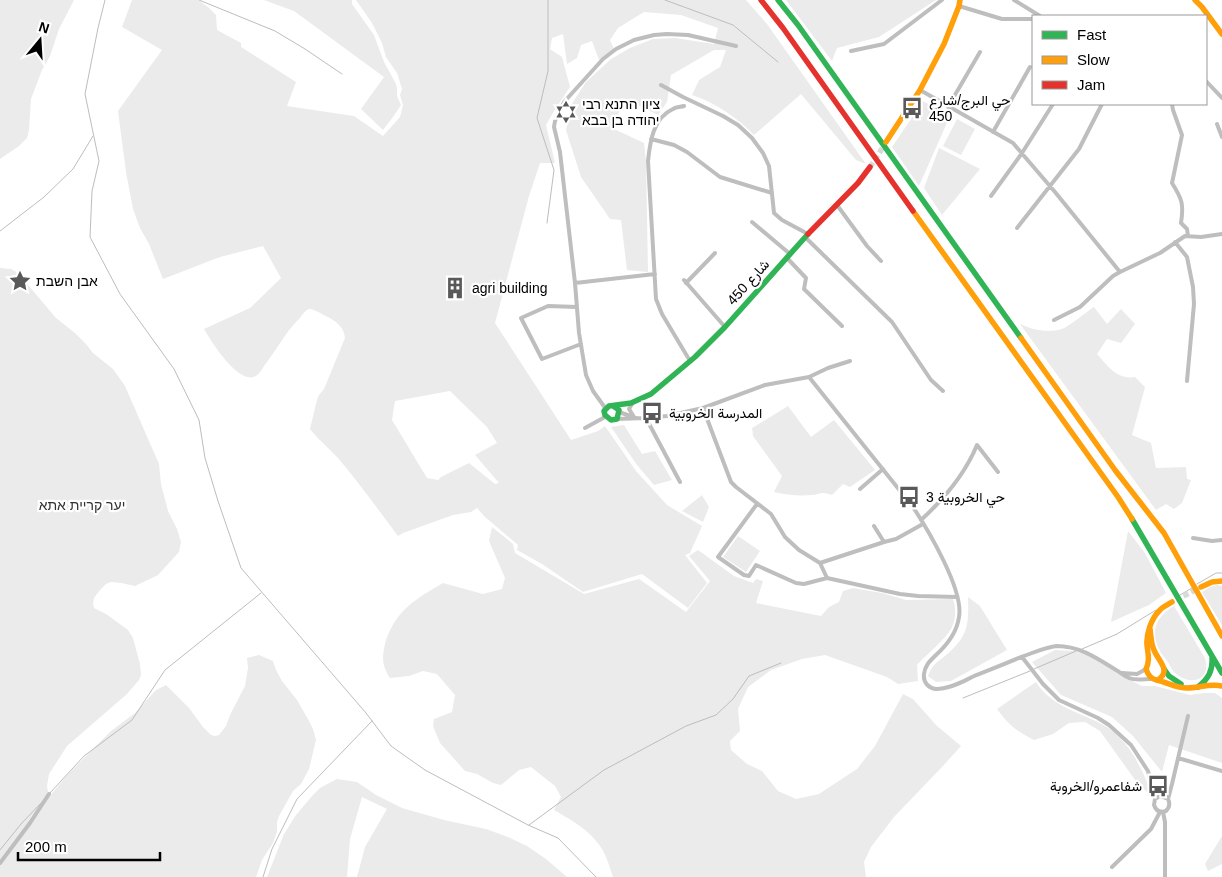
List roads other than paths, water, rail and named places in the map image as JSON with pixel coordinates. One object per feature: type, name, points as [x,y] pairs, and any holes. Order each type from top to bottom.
[{"type":"main road","points":[[761,0],[783,28],[974,298],[1118,497],[1222,673]]},
{"type":"main road","points":[[778,0],[798,25],[1115,470],[1158,525],[1222,636]]},
{"type":"main road","points":[[1189,0],[1203,15]]},
{"type":"main road","points":[[1194,0],[1202,7],[1222,34]]},
{"type":"main road","points":[[886,142],[920,90],[944,44],[960,3]]},
{"type":"main road","points":[[1207,20],[1222,40]]},
{"type":"main road","name":"شارع 450","points":[[619,412],[651,394],[690,361],[725,327],[806,235],[858,183],[870,167]]},
{"type":"main road","name":"شارع 450","points":[[613,406],[633,403]]},
{"type":"main road","points":[[609,406],[613,406],[619,412],[617,418],[611,420],[605,416],[605,413],[609,406]]},
{"type":"main road","points":[[1201,587],[1212,582],[1222,581]]},
{"type":"main road","points":[[1150,663],[1147,634],[1152,620],[1157,612],[1172,602]]},
{"type":"main road","points":[[1150,629],[1154,651],[1160,663],[1174,680],[1186,688]]},
{"type":"main road","points":[[1197,688],[1209,676],[1213,666],[1211,655],[1204,640]]},
{"type":"main road","points":[[1160,663],[1154,661],[1150,663],[1146,669],[1148,676],[1181,688],[1222,686]]},
{"type":"main road","points":[[1153,679],[1161,677],[1164,669]]},
{"type":"street","points":[[851,51],[884,44],[942,0]]},
{"type":"street","points":[[1014,0],[1038,15]]},
{"type":"street","points":[[960,3],[1002,19],[1032,18]]},
{"type":"street","points":[[606,409],[593,391],[586,375],[560,152],[554,127],[555,120],[564,102],[603,59],[634,40],[654,35],[688,35],[736,46]]},
{"type":"street","points":[[948,107],[980,52]]},
{"type":"street","points":[[993,132],[1030,67]]},
{"type":"street","points":[[1207,82],[1222,98]]},
{"type":"street","points":[[661,85],[723,116],[738,125],[752,138],[763,152],[769,166],[774,213],[806,235],[892,322],[931,380],[943,391]]},
{"type":"street","points":[[920,90],[1012,143],[1120,272]]},
{"type":"street","points":[[991,196],[1022,153],[1052,105]]},
{"type":"street","points":[[1017,228],[1079,149],[1101,105]]},
{"type":"street","points":[[1172,105],[1182,135],[1172,183],[1181,197],[1181,223],[1187,229],[1188,236]]},
{"type":"street","points":[[684,106],[672,109],[663,116],[656,126],[651,139],[648,160],[656,299],[662,314],[690,361]]},
{"type":"street","points":[[1217,124],[1222,137]]},
{"type":"street","points":[[651,139],[674,145],[687,152],[720,177],[772,193]]},
{"type":"street","points":[[837,205],[867,246],[881,261]]},
{"type":"street","points":[[752,222],[789,256],[806,278],[804,289],[842,326]]},
{"type":"street","points":[[1054,320],[1080,307],[1113,276],[1160,253],[1185,236],[1201,237],[1222,234]]},
{"type":"street","points":[[1175,242],[1187,257],[1194,296],[1187,381]]},
{"type":"street","points":[[715,253],[685,281],[725,327]]},
{"type":"street","points":[[575,283],[655,274]]},
{"type":"street","points":[[577,307],[548,306],[521,318],[542,359],[581,344]]},
{"type":"street","points":[[617,418],[667,416],[703,408],[764,385],[809,377],[850,361]]},
{"type":"street","points":[[809,377],[913,507],[948,571],[960,606],[959,617],[948,643],[927,664],[924,675],[926,684],[930,688],[938,689],[962,682],[1034,652],[1055,646],[1065,646],[1082,651],[1132,679],[1153,679]]},
{"type":"street","points":[[633,403],[629,409],[636,417]]},
{"type":"street","points":[[703,408],[731,482],[771,514],[785,537],[799,550],[820,563],[827,578]]},
{"type":"street","points":[[619,412],[636,417]]},
{"type":"street","points":[[585,428],[605,416]]},
{"type":"street","points":[[646,418],[680,482]]},
{"type":"street","points":[[820,563],[896,539],[922,522],[956,482],[978,445],[998,472]]},
{"type":"street","points":[[860,489],[883,469]]},
{"type":"street","points":[[757,504],[718,557],[744,575],[749,576],[756,566],[796,583],[804,584],[827,578],[900,594],[957,597]]},
{"type":"street","points":[[874,526],[884,542]]},
{"type":"street","points":[[1193,538],[1212,541],[1222,540]]},
{"type":"street","points":[[1022,657],[1042,684],[1059,700],[1109,724],[1120,734],[1141,759],[1148,771],[1155,799],[1154,805],[1156,810],[1162,812]]},
{"type":"street","points":[[1121,673],[1137,674],[1146,669]]},
{"type":"street","points":[[1112,867],[1150,829],[1162,812],[1168,809],[1168,799],[1188,716]]},
{"type":"street","points":[[1178,758],[1222,771]]},
{"type":"street","points":[[0,863],[49,794]]},
{"type":"street","points":[[1155,799],[1160,796],[1168,799]]},
{"type":"street","points":[[1162,812],[1165,822],[1165,877]]},
{"type":"waterway","points":[[105,0],[85,94],[99,161],[92,191],[90,237],[120,294],[174,369],[199,420],[205,458],[241,568],[366,713],[391,746],[425,770],[528,825],[558,838],[596,877]]},
{"type":"waterway","points":[[199,0],[275,31],[342,74]]},
{"type":"waterway","points":[[547,223],[554,170],[537,118],[548,71],[548,0]]},
{"type":"waterway","points":[[665,0],[733,25],[778,62]]},
{"type":"waterway","points":[[0,231],[44,197],[73,169],[93,136]]},
{"type":"waterway","points":[[1197,584],[1216,573],[1222,573]]},
{"type":"waterway","points":[[1180,595],[1192,588]]},
{"type":"waterway","points":[[50,793],[84,756],[132,720],[165,670],[261,593]]},
{"type":"waterway","points":[[1082,649],[1117,634],[1156,610]]},
{"type":"waterway","points":[[1034,669],[1076,651]]},
{"type":"waterway","points":[[529,825],[604,770],[686,726],[716,715],[733,699],[749,676],[781,663]]},
{"type":"waterway","points":[[963,698],[1030,671]]},
{"type":"waterway","points":[[263,877],[272,849],[297,799],[372,721]]},
{"type":"waterway","points":[[0,850],[42,802]]},
{"type":"tunnel","points":[[870,167],[885,144]]},
{"type":"tunnel","points":[[1176,600],[1199,588]]},
{"type":"place","name":"حي البرج/شارع 450","points":[[912,108]]},
{"type":"place","name":"ציון התנא רבי יהודה בן בבא","points":[[566,112]]},
{"type":"place","name":"אבן השבת","points":[[20,281]]},
{"type":"place","name":"agri building","points":[[455,288]]},
{"type":"place","name":"المدرسة الخروبية","points":[[652,413]]},
{"type":"place","name":"حي الخروبية 3","points":[[909,497]]},
{"type":"place","name":"شفاعمرو/الخروبة","points":[[1158,786]]},
{"type":"park label","name":"יער קריית אתא","points":[[82,505]]}]
